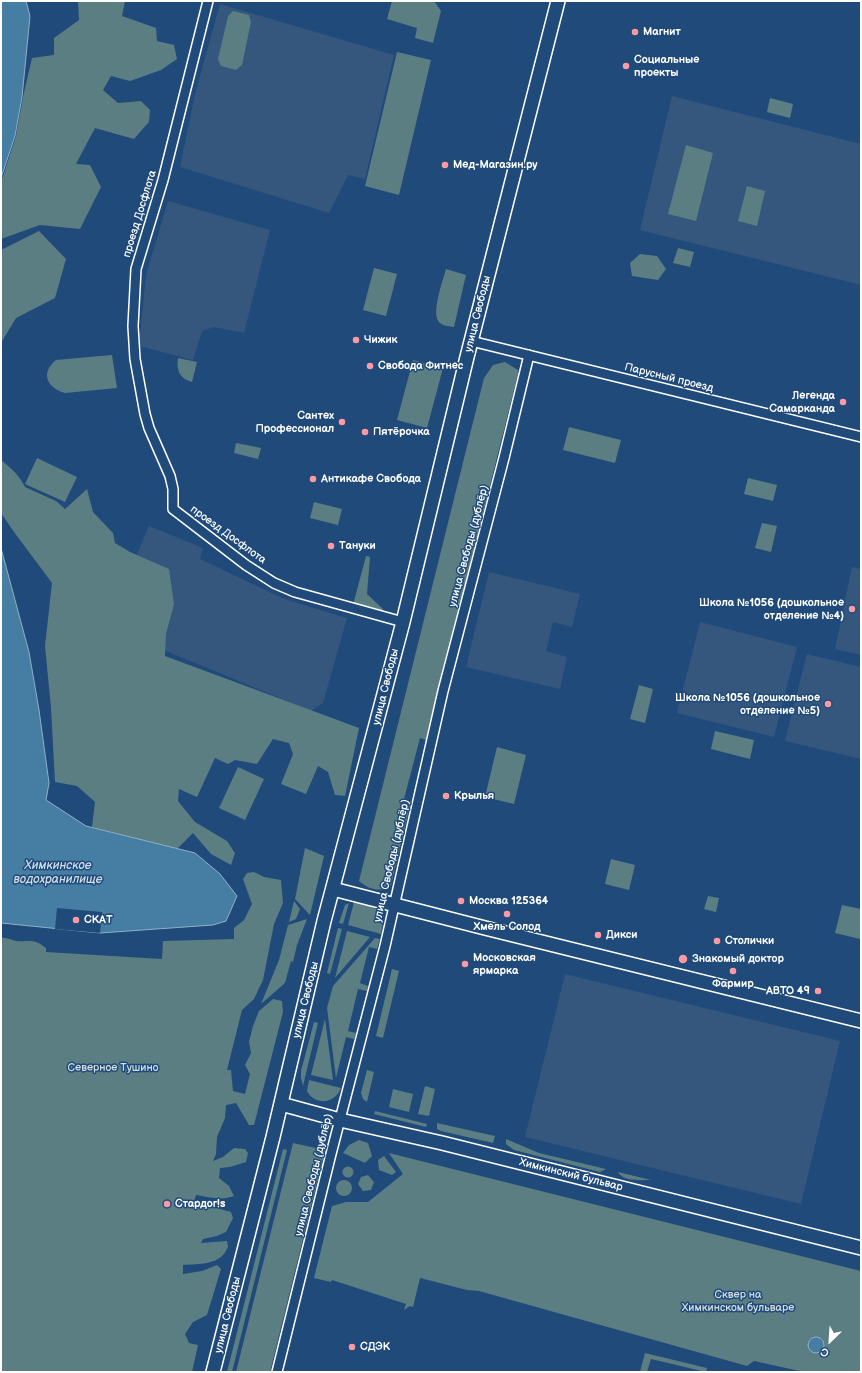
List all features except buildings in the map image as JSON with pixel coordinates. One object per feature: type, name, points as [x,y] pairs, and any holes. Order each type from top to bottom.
[{"type":"main road","name":"улица Свободы","points":[[213,1372],[281,1104],[324,921],[403,622],[471,341],[558,1]]},
{"type":"main road","points":[[333,889],[416,911],[861,1021]]},
{"type":"main road","name":"Химкинский бульвар","points":[[281,1104],[340,1120],[442,1143],[861,1248]]},
{"type":"street","name":"проезд Досфлота","points":[[208,1],[163,180],[136,269],[133,326],[135,359],[149,428],[170,476],[173,489],[173,509],[246,565],[274,583],[295,592],[403,622]]},
{"type":"street","name":"Парусный проезд","points":[[471,341],[861,437]]},
{"type":"street","name":"улица Свободы (дублёр)","points":[[277,1372],[385,946],[443,691],[489,517],[529,355]]},
{"type":"shaded area","points":[[220,4],[394,55],[365,179],[348,175],[329,213],[180,167],[195,94]]},
{"type":"shaded area","points":[[672,96],[861,144],[861,285],[640,230]]},
{"type":"shaded area","points":[[168,201],[270,230],[244,333],[214,327],[202,331],[193,360],[139,346],[146,275]]},
{"type":"shaded area","points":[[149,526],[203,548],[200,559],[278,596],[347,618],[323,703],[311,711],[106,626]]},
{"type":"shaded area","name":"Школа №1056 (дошкольное отделение №4)","points":[[852,567],[861,569],[861,655],[835,649]]},
{"type":"shaded area","points":[[489,572],[580,594],[572,627],[553,622],[546,651],[567,657],[560,689],[466,667]]},
{"type":"shaded area","points":[[700,622],[797,647],[774,737],[677,713]]},
{"type":"shaded area","name":"Школа №1056 (дошкольное отделение №5)","points":[[807,654],[861,667],[861,759],[785,741]]},
{"type":"shaded area","points":[[565,974],[840,1041],[801,1204],[525,1137]]},
{"type":"green space","points":[[78,1],[125,1],[122,16],[156,28],[157,41],[174,45],[177,59],[161,70],[130,81],[111,76],[103,90],[118,103],[141,101],[150,110],[149,122],[134,139],[95,128],[76,164],[90,165],[101,187],[80,229],[40,225],[1,239],[1,179],[16,136],[32,58],[54,55],[54,38],[79,20]]},
{"type":"green space","points":[[392,1],[434,1],[441,11],[433,43],[415,38],[417,28],[387,19]]},
{"type":"green space","points":[[233,11],[249,15],[251,22],[242,65],[236,70],[221,66],[218,59],[228,16]]},
{"type":"green space","points":[[397,52],[431,60],[399,195],[365,186]]},
{"type":"green space","points":[[770,98],[793,104],[790,118],[767,112]]},
{"type":"green space","points":[[686,145],[713,153],[696,221],[668,214]]},
{"type":"green space","points":[[747,186],[765,191],[757,226],[738,221]]},
{"type":"green space","points":[[39,231],[66,259],[55,298],[16,318],[1,343],[1,250]]},
{"type":"green space","points":[[678,248],[694,252],[690,267],[673,263]]},
{"type":"green space","points":[[640,254],[657,256],[666,269],[658,280],[632,276],[630,263]]},
{"type":"green space","points":[[374,268],[397,274],[386,316],[363,310]]},
{"type":"green space","points":[[446,269],[466,275],[454,327],[446,326],[439,322],[436,311],[438,296]]},
{"type":"green space","points":[[112,355],[117,388],[65,393],[54,388],[48,380],[48,370],[56,360]]},
{"type":"green space","points":[[178,358],[197,362],[192,382],[184,379],[178,370]]},
{"type":"green space","points":[[413,360],[443,368],[427,428],[397,420]]},
{"type":"green space","points":[[505,362],[518,370],[518,374],[426,740],[420,738],[404,799],[411,801],[391,885],[387,889],[378,890],[359,881],[484,378],[493,365]]},
{"type":"green space","points":[[569,427],[621,440],[615,463],[563,450]]},
{"type":"green space","points":[[236,443],[261,448],[258,459],[234,453]]},
{"type":"green space","points":[[37,458],[77,477],[65,502],[25,484]]},
{"type":"green space","points":[[1,460],[14,472],[25,487],[56,501],[65,509],[87,489],[93,512],[113,533],[115,543],[130,552],[169,569],[174,604],[166,634],[165,656],[359,728],[345,796],[335,795],[328,772],[318,766],[306,794],[281,784],[293,754],[289,743],[273,739],[257,764],[235,760],[228,764],[215,758],[197,797],[179,789],[178,801],[195,822],[227,841],[235,853],[231,865],[211,854],[193,833],[177,849],[92,827],[95,802],[77,786],[55,782],[51,708],[45,646],[52,583],[1,513]]},
{"type":"green space","points":[[748,478],[777,485],[773,501],[744,494]]},
{"type":"green space","points":[[314,502],[342,509],[338,525],[310,518]]},
{"type":"green space","points":[[762,523],[777,526],[771,552],[755,548]]},
{"type":"green space","points":[[366,556],[370,557],[367,594],[383,609],[382,612],[353,605]]},
{"type":"green space","points":[[639,685],[653,689],[645,723],[630,719]]},
{"type":"green space","points":[[715,731],[754,740],[750,759],[711,749]]},
{"type":"green space","points":[[497,747],[526,755],[514,804],[485,797]]},
{"type":"green space","points":[[238,767],[264,779],[245,820],[219,808]]},
{"type":"green space","points":[[305,848],[324,856],[310,915],[295,899]]},
{"type":"green space","points":[[611,859],[635,865],[629,890],[605,884]]},
{"type":"green space","name":"Северное Тушино","points":[[254,872],[264,877],[281,880],[283,903],[274,924],[263,980],[254,999],[242,1010],[227,1070],[231,1070],[233,1091],[245,1094],[250,1074],[245,1065],[251,1053],[249,1042],[259,1011],[273,999],[282,1001],[283,1012],[254,1125],[249,1125],[236,1103],[226,1105],[225,1118],[217,1137],[216,1154],[213,1161],[223,1157],[234,1148],[245,1149],[248,1153],[246,1162],[230,1167],[220,1168],[219,1178],[229,1186],[234,1196],[210,1198],[196,1195],[194,1202],[231,1212],[233,1218],[226,1232],[217,1236],[203,1239],[201,1243],[227,1241],[228,1247],[223,1255],[215,1261],[183,1265],[183,1274],[202,1271],[217,1265],[221,1269],[207,1315],[193,1322],[185,1334],[189,1343],[198,1345],[192,1372],[1,1372],[1,938],[16,941],[32,941],[46,948],[46,952],[162,959],[163,941],[234,939],[234,928],[244,920],[252,904],[243,879],[247,873]]},
{"type":"green space","points":[[708,896],[719,898],[716,912],[704,909]]},
{"type":"green space","points":[[294,901],[300,909],[296,919],[289,922]]},
{"type":"green space","points":[[354,902],[368,905],[377,910],[382,919],[381,934],[348,925]]},
{"type":"green space","points":[[349,903],[343,924],[339,923],[345,905]]},
{"type":"green space","points":[[842,905],[861,909],[860,939],[835,933]]},
{"type":"green space","points":[[307,919],[297,945],[293,962],[291,961],[285,983],[261,1004],[279,960],[288,925]]},
{"type":"green space","points":[[338,928],[342,929],[330,974],[327,973]]},
{"type":"green space","points":[[347,931],[370,937],[335,978]]},
{"type":"green space","points":[[375,938],[380,939],[377,949],[369,947],[360,983],[368,986],[367,991],[358,989],[348,1031],[356,1033],[354,1039],[346,1037],[336,1078],[327,1008],[333,986]]},
{"type":"green space","points":[[392,969],[399,971],[383,1038],[376,1036]]},
{"type":"green space","points":[[325,1019],[333,1080],[311,1075]]},
{"type":"green space","points":[[314,1022],[318,1023],[303,1086],[301,1071]]},
{"type":"green space","points":[[367,1070],[374,1072],[367,1102],[363,1099],[361,1093]]},
{"type":"green space","points":[[309,1080],[341,1088],[330,1100],[320,1101],[311,1096],[307,1091]]},
{"type":"green space","points":[[425,1086],[435,1089],[429,1116],[418,1114]]},
{"type":"green space","points":[[393,1089],[413,1094],[409,1112],[389,1107]]},
{"type":"green space","points":[[375,1111],[427,1124],[426,1127],[374,1114]]},
{"type":"green space","points":[[437,1123],[495,1136],[493,1143],[441,1131],[437,1129]]},
{"type":"green space","points":[[506,1139],[539,1153],[606,1169],[600,1172],[514,1150],[506,1144]]},
{"type":"green space","points":[[359,1140],[368,1143],[372,1156],[365,1163],[343,1153],[349,1145]]},
{"type":"green space","points":[[293,1143],[325,1150],[270,1372],[236,1372]]},
{"type":"green space","points":[[283,1149],[287,1150],[232,1372],[227,1372]]},
{"type":"green space","name":"Сквер на Химкинском бульваре","points":[[389,1153],[861,1271],[861,1372],[804,1372],[754,1361],[747,1366],[479,1291],[467,1290],[420,1278],[413,1307],[410,1306],[404,1310],[406,1304],[332,1280],[331,1282],[314,1278],[332,1206],[346,1202],[368,1202],[403,1174]]},
{"type":"green space","points":[[384,1156],[396,1172],[392,1175],[379,1170],[378,1160]]},
{"type":"green space","points":[[346,1167],[350,1167],[352,1168],[352,1176],[346,1177],[343,1174],[343,1170]]},
{"type":"green space","points":[[618,1172],[651,1180],[628,1179],[620,1175]]},
{"type":"green space","points":[[368,1175],[374,1182],[371,1190],[363,1191],[358,1184],[361,1177]]},
{"type":"green space","points":[[344,1180],[351,1185],[352,1188],[347,1195],[344,1196],[337,1191],[336,1188],[341,1181]]},
{"type":"green space","points":[[645,1353],[707,1368],[706,1372],[651,1359],[647,1372],[640,1372]]},
{"type":"water","points":[[1,1],[26,1],[30,16],[22,97],[15,136],[1,178]]},
{"type":"water","name":"Химкинское водохранилище","points":[[1,548],[29,652],[49,783],[46,800],[86,826],[195,853],[220,874],[237,896],[226,921],[213,925],[100,933],[1,923]]},
{"type":"water","points":[[816,1337],[823,1342],[824,1345],[819,1352],[816,1353],[809,1348],[808,1345],[813,1338]]},
{"type":"pier","points":[[57,908],[102,912],[100,933],[55,929]]},
{"type":"place","name":"Магнит","points":[[635,32]]},
{"type":"place","name":"Социальные проекты","points":[[626,66]]},
{"type":"place","name":"Мед-Магазин.ру","points":[[445,165]]},
{"type":"place","name":"Чижик","points":[[356,340]]},
{"type":"place","name":"Свобода Фитнес","points":[[370,366]]},
{"type":"place","name":"Легенда Самарканда","points":[[843,402]]},
{"type":"place","name":"Сантех Профессионал","points":[[342,422]]},
{"type":"place","name":"Пятёрочка","points":[[365,432]]},
{"type":"place","name":"Антикафе Свобода","points":[[313,479]]},
{"type":"place","name":"Тануки","points":[[331,546]]},
{"type":"place","name":"Школа №1056 (дошкольное отделение №4)","points":[[852,609]]},
{"type":"place","name":"Школа №1056 (дошкольное отделение №5)","points":[[828,704]]},
{"type":"place","name":"Крылья","points":[[446,796]]},
{"type":"place","name":"Москва 125364","points":[[461,901]]},
{"type":"place","name":"Хмель Солод","points":[[507,914]]},
{"type":"place","name":"СКАТ","points":[[76,920]]},
{"type":"place","name":"Дикси","points":[[598,935]]},
{"type":"place","name":"Столички","points":[[717,941]]},
{"type":"place","name":"Знакомый доктор","points":[[683,959]]},
{"type":"place","name":"Московская ярмарка","points":[[465,964]]},
{"type":"place","name":"Фармир","points":[[733,971]]},
{"type":"place","name":"АВТО 49","points":[[818,991]]},
{"type":"place","name":"Стардог!s","points":[[167,1204]]},
{"type":"place","name":"СДЭК","points":[[352,1347]]}]
